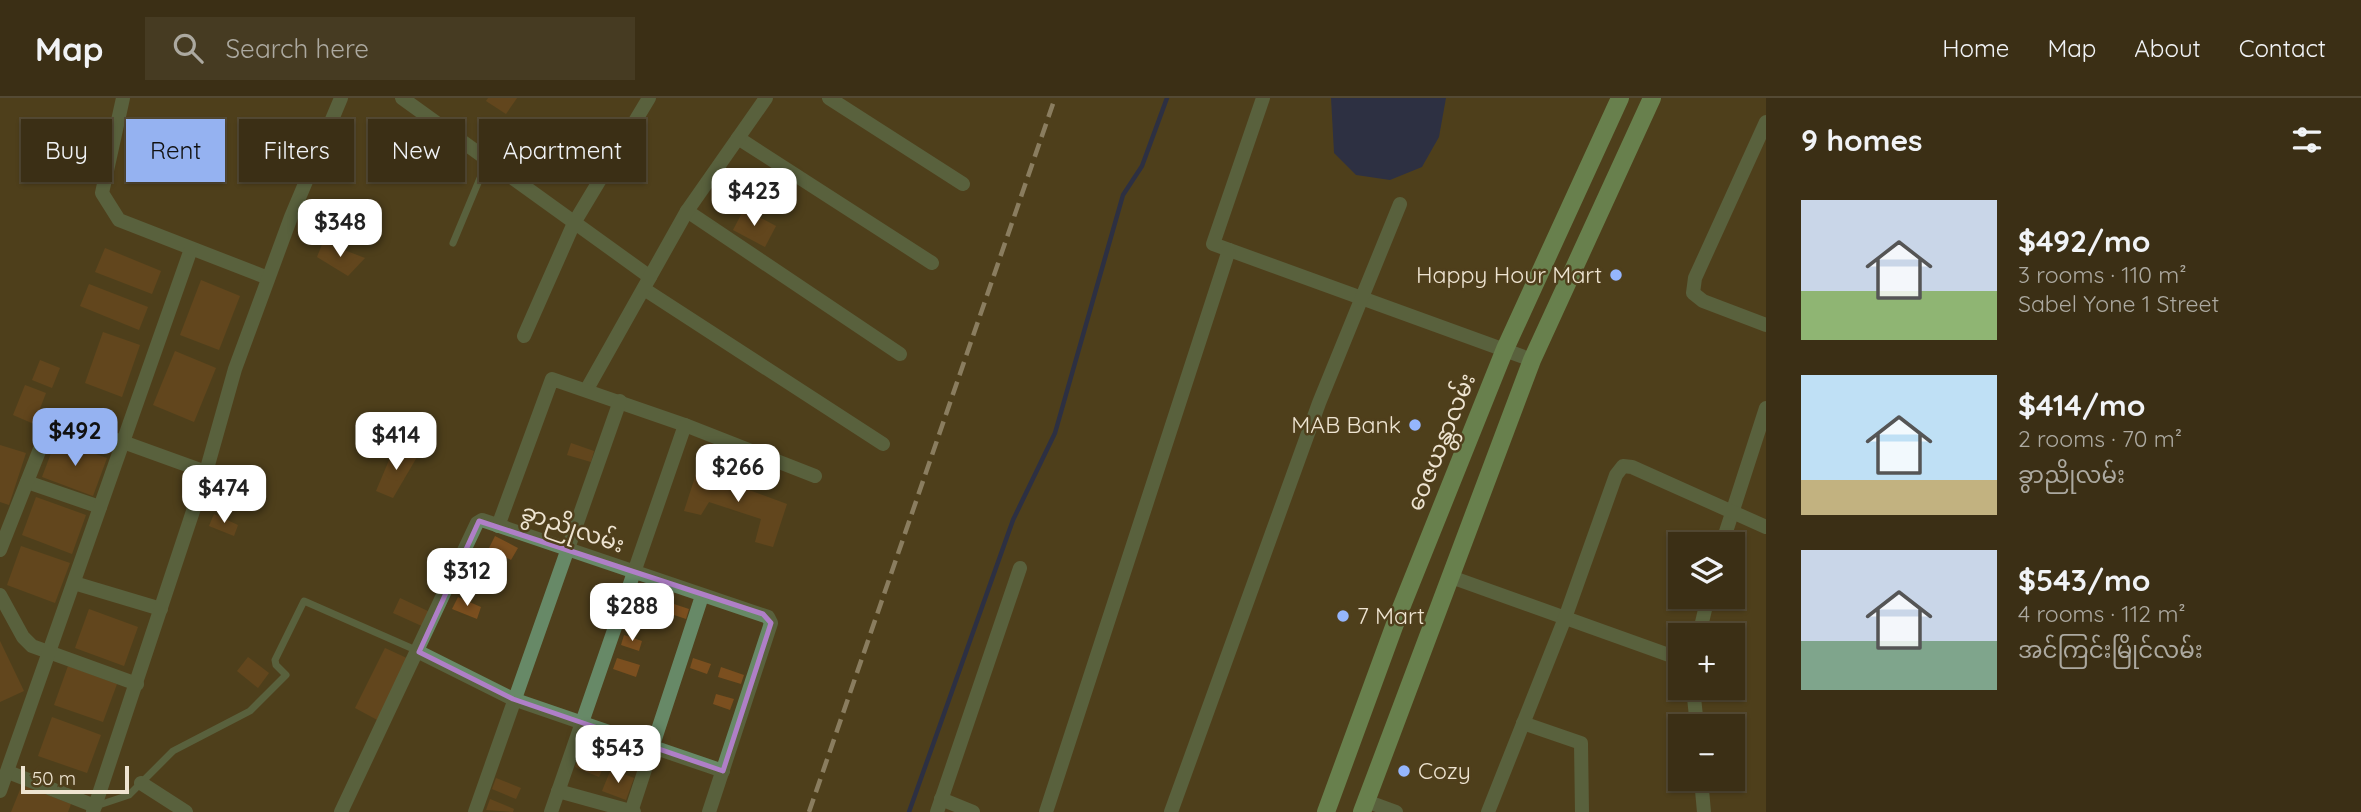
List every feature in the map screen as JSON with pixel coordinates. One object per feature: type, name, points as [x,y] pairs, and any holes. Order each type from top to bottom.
[{"type":"main road","name":"ဝေဇယန္တာလမ်း","points":[[1326,812],[1399,613],[1505,349],[1620,98]]},
{"type":"main road","points":[[1364,806],[1532,360],[1652,98]]},
{"type":"street","points":[[123,98],[102,194],[119,220],[268,278]]},
{"type":"street","points":[[8,772],[94,809],[205,472],[235,369],[268,278],[341,98]]},
{"type":"street","points":[[402,98],[479,153]]},
{"type":"street","points":[[524,335],[574,223],[649,98]]},
{"type":"street","points":[[587,389],[687,211],[766,98]]},
{"type":"street","points":[[829,98],[963,184]]},
{"type":"street","points":[[1263,98],[1213,244],[1532,360]]},
{"type":"street","points":[[1766,122],[1695,278],[1693,293],[1703,301],[1766,325]]},
{"type":"street","points":[[738,138],[932,263]]},
{"type":"street","points":[[519,182],[647,283],[883,444]]},
{"type":"street","points":[[1171,812],[1360,298],[1400,204]]},
{"type":"street","points":[[687,211],[901,354]]},
{"type":"street","points":[[0,791],[191,249]]},
{"type":"street","points":[[1046,812],[1229,250]]},
{"type":"street","points":[[498,526],[548,384],[556,378],[685,425],[815,477]]},
{"type":"street","points":[[475,812],[620,401]]},
{"type":"street","points":[[1725,532],[1766,408]]},
{"type":"street","points":[[0,550],[51,421],[123,442],[205,472]]},
{"type":"street","points":[[551,812],[631,573],[685,425]]},
{"type":"street","points":[[1488,812],[1565,618],[1616,475],[1623,466],[1632,467],[1766,527]]},
{"type":"street","points":[[27,482],[100,507]]},
{"type":"street","name":"ခွာညိုလမ်း","points":[[419,652],[477,523],[482,520],[631,573],[763,614],[771,623],[723,771]]},
{"type":"street","points":[[973,812],[939,806],[1020,568]]},
{"type":"street","points":[[1451,577],[1668,655]]},
{"type":"street","points":[[74,583],[161,609]]},
{"type":"street","points":[[0,595],[23,637],[32,646],[137,684]]},
{"type":"street","points":[[558,791],[632,812],[702,596]]},
{"type":"street","points":[[341,812],[419,652],[513,699],[723,771],[709,812]]},
{"type":"street","points":[[1523,723],[1581,743],[1582,812]]},
{"type":"street","points":[[141,783],[186,812]]},
{"type":"street","points":[[1702,791],[1704,812]]},
{"type":"street","points":[[1364,806],[1396,812]]},
{"type":"lane","points":[[453,243],[479,181]]},
{"type":"lane","points":[[94,809],[130,795],[173,751],[250,710],[286,674],[276,665],[275,660],[304,601],[419,652]]},
{"type":"highlighted area","points":[[479,521],[763,614],[771,623],[723,771],[513,699],[419,652]]},
{"type":"shaded area","points":[[1331,98],[1446,98],[1439,137],[1422,167],[1390,180],[1356,175],[1334,153]]},
{"type":"building","points":[[488,98],[517,98],[506,114],[486,101]]},
{"type":"building","points":[[744,209],[776,226],[765,247],[733,230]]},
{"type":"building","points":[[323,242],[365,258],[348,276],[317,257]]},
{"type":"building","points":[[105,248],[161,271],[152,294],[95,272]]},
{"type":"building","points":[[201,280],[240,296],[219,350],[180,335]]},
{"type":"building","points":[[89,284],[148,307],[139,330],[80,306]]},
{"type":"building","points":[[103,332],[140,345],[122,397],[85,383]]},
{"type":"building","points":[[175,351],[216,368],[194,422],[153,405]]},
{"type":"building","points":[[40,360],[60,368],[52,388],[32,380]]},
{"type":"building","points":[[25,385],[46,393],[34,424],[13,415]]},
{"type":"building","points":[[56,440],[107,458],[93,496],[42,477]]},
{"type":"building","points":[[571,443],[594,451],[591,462],[567,455]]},
{"type":"building","points":[[0,445],[26,453],[9,505],[0,502]]},
{"type":"building","points":[[395,446],[417,457],[393,498],[376,491]]},
{"type":"building","points":[[697,471],[787,504],[773,547],[755,542],[761,519],[709,502],[701,515],[684,511]]},
{"type":"building","points":[[36,497],[86,515],[72,554],[22,535]]},
{"type":"building","points":[[214,514],[238,525],[234,536],[209,526]]},
{"type":"building","points":[[495,536],[518,548],[511,560],[489,548]]},
{"type":"building","points":[[21,546],[70,563],[55,603],[7,585]]},
{"type":"building","points":[[458,597],[481,607],[477,619],[452,609]]},
{"type":"building","points":[[400,598],[430,612],[424,627],[393,613]]},
{"type":"building","points":[[671,603],[689,609],[686,619],[668,613]]},
{"type":"building","points":[[89,609],[138,627],[124,666],[75,648]]},
{"type":"building","points":[[624,635],[642,641],[639,651],[621,645]]},
{"type":"building","points":[[0,641],[24,691],[0,702]]},
{"type":"building","points":[[385,648],[411,660],[381,722],[355,708]]},
{"type":"building","points":[[248,657],[269,673],[258,688],[237,671]]},
{"type":"building","points":[[617,658],[640,665],[636,677],[613,669]]},
{"type":"building","points":[[693,658],[711,664],[707,674],[690,668]]},
{"type":"building","points":[[68,666],[117,684],[103,722],[54,705]]},
{"type":"building","points":[[721,667],[744,675],[741,684],[718,677]]},
{"type":"building","points":[[716,694],[734,699],[730,710],[713,704]]},
{"type":"building","points":[[52,717],[101,735],[87,773],[38,756]]},
{"type":"building","points":[[578,757],[603,768],[599,777],[575,767]]},
{"type":"building","points":[[611,769],[634,778],[626,800],[602,791]]},
{"type":"building","points":[[496,778],[521,788],[516,799],[492,789]]},
{"type":"building","points":[[22,785],[71,804],[68,812],[11,812]]},
{"type":"building","points":[[490,799],[514,809],[513,812],[486,810]]},
{"type":"waterway","points":[[909,812],[1013,520],[1055,433],[1123,195],[1142,166],[1167,98]]},
{"type":"railway","points":[[809,812],[1055,98]]},
{"type":"place","name":"Happy Hour Mart","points":[[1616,275]]},
{"type":"place","name":"MAB Bank","points":[[1415,425]]},
{"type":"place","name":"7 Mart","points":[[1343,616]]},
{"type":"place","name":"Cozy","points":[[1404,771]]}]
